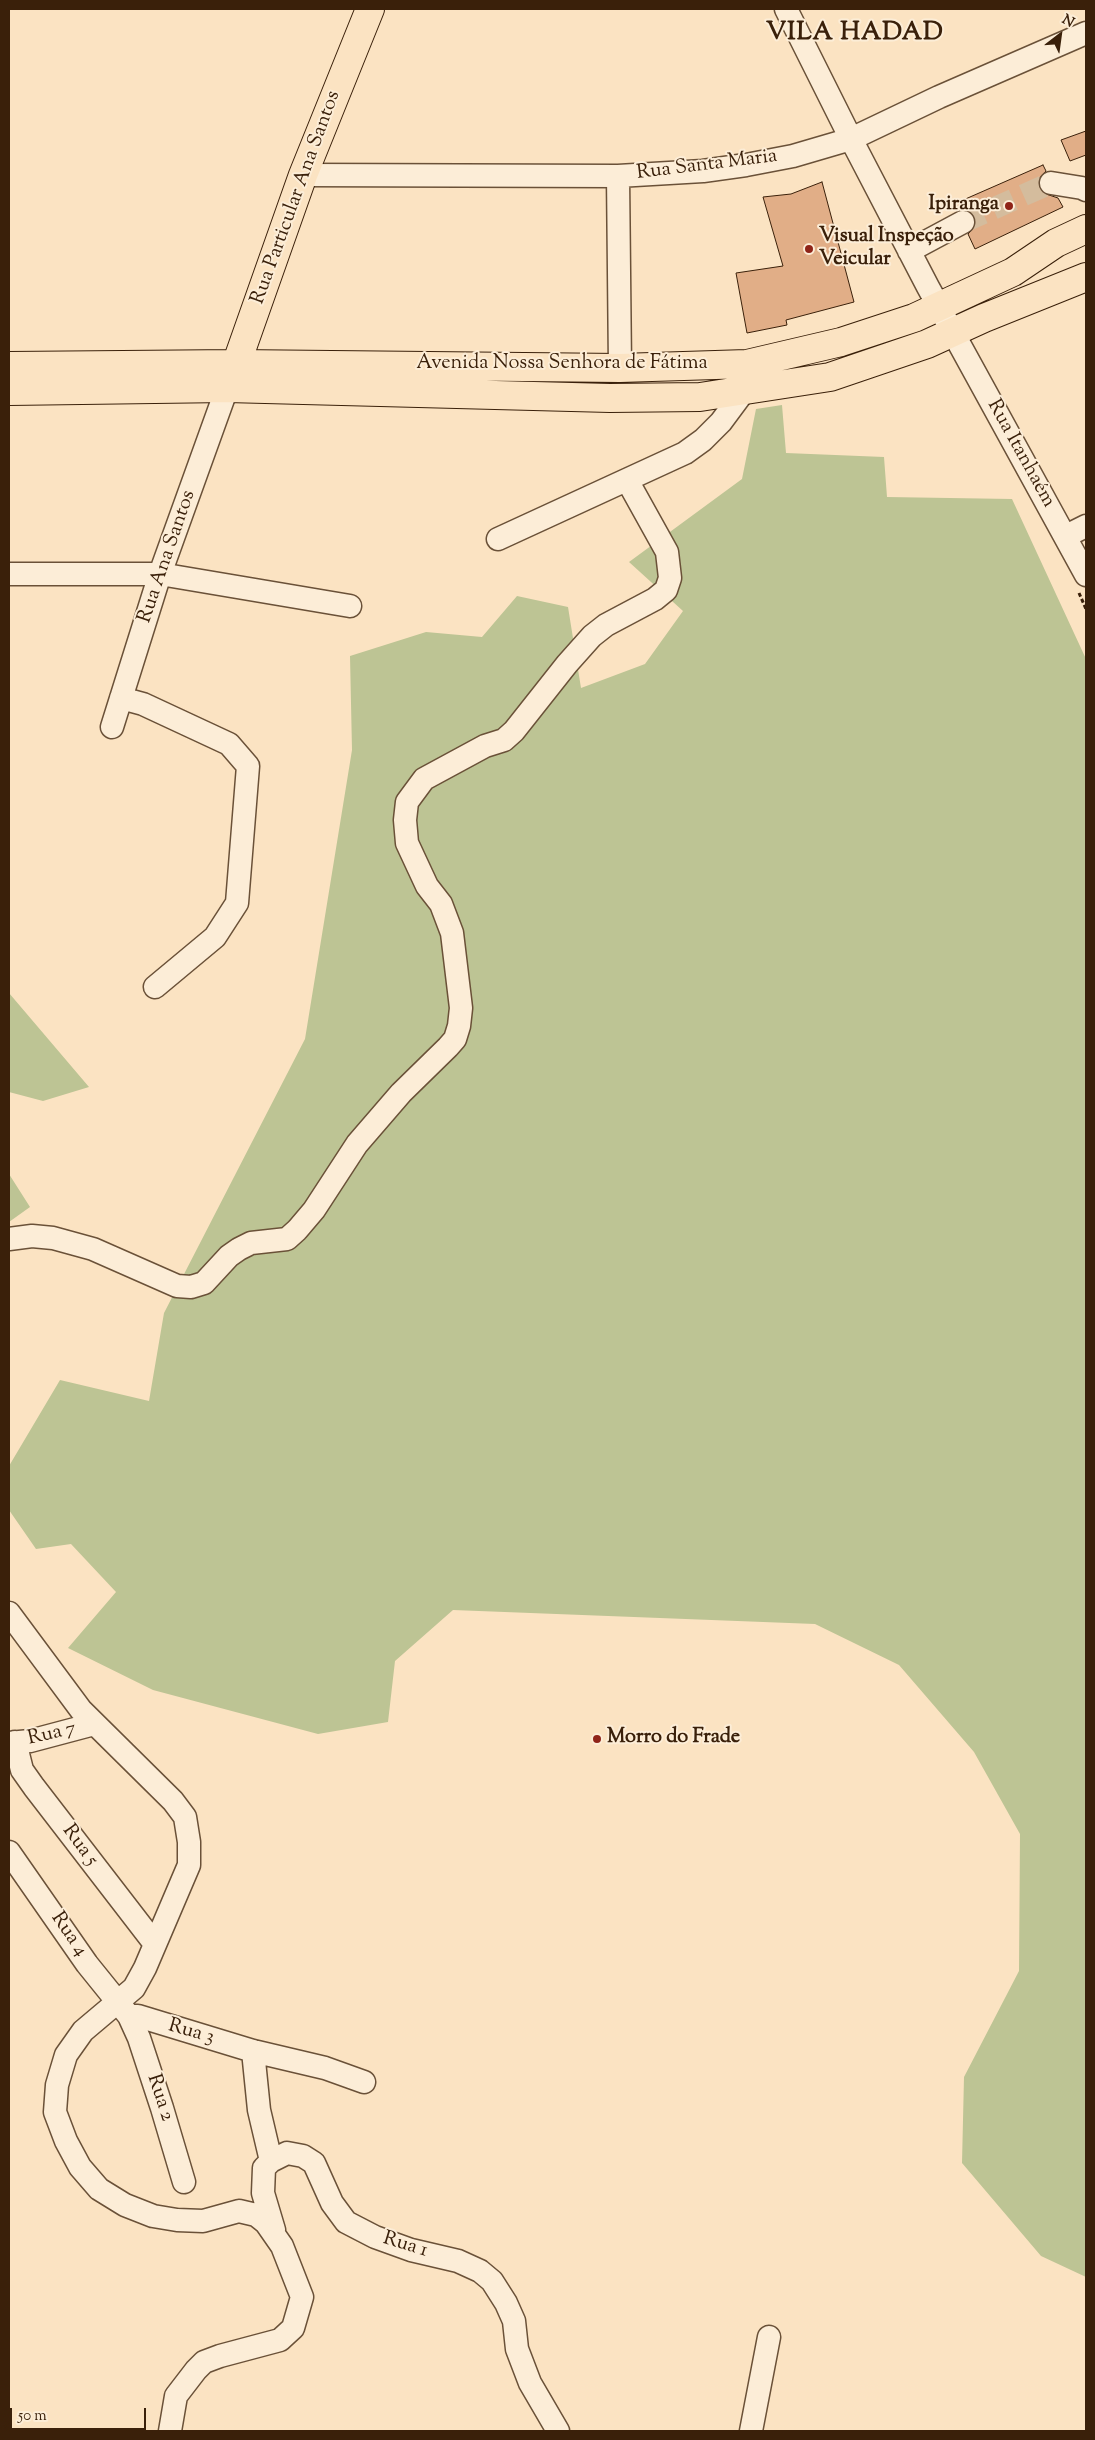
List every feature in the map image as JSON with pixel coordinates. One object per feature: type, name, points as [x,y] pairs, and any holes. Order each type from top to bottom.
[{"type":"main road","name":"Rua Particular Ana Santos","points":[[232,376],[303,175],[370,9]]},
{"type":"main road","name":"Avenida Nossa Senhora de Fátima","points":[[9,391],[232,376],[748,364],[841,342],[914,318],[1013,272],[1056,243],[1086,229]]},
{"type":"main road","points":[[1013,272],[1086,247]]},
{"type":"main road","name":"Avenida Nossa Senhora de Fátima","points":[[9,366],[232,376],[610,398],[700,397],[830,377],[920,347],[1086,277]]},
{"type":"street","name":"Rua Itanhaém","points":[[786,9],[851,139],[953,333],[1066,536],[1086,576]]},
{"type":"street","name":"Rua Santa Maria","points":[[303,175],[618,176],[703,171],[746,165],[793,156],[851,139],[939,97],[1086,33]]},
{"type":"street","points":[[618,176],[620,368]]},
{"type":"street","points":[[1052,182],[1086,190]]},
{"type":"street","points":[[910,251],[963,222]]},
{"type":"street","name":"Rua Ana Santos","points":[[112,727],[160,574],[232,376]]},
{"type":"street","points":[[498,539],[578,501],[667,463],[704,440],[721,422],[744,391]]},
{"type":"street","points":[[9,1239],[32,1236],[53,1238],[93,1249],[177,1286],[191,1287],[204,1283],[238,1249],[251,1243],[271,1242],[286,1238],[297,1230],[314,1210],[357,1144],[401,1093],[448,1047],[455,1038],[459,1026],[461,1008],[452,933],[441,904],[427,886],[407,843],[405,820],[407,802],[424,779],[485,746],[504,740],[514,731],[592,636],[606,625],[656,599],[666,590],[670,578],[667,552],[628,480]]},
{"type":"street","points":[[1066,536],[1086,526]]},
{"type":"street","points":[[9,574],[160,574],[350,606]]},
{"type":"street","points":[[121,698],[143,704],[229,744],[248,766],[237,903],[215,937],[155,987]]},
{"type":"street","points":[[9,1613],[94,1724],[173,1801],[184,1817],[189,1842],[189,1865],[155,1944],[123,2009],[83,2031],[66,2054],[57,2085],[55,2112],[80,2167],[99,2189],[125,2205],[153,2216],[177,2220],[203,2221],[239,2211],[256,2215],[266,2223],[277,2238]]},
{"type":"street","name":"Rua 7","points":[[12,1743],[30,1741],[94,1724]]},
{"type":"street","name":"Rua 5","points":[[12,1743],[30,1782],[155,1944]]},
{"type":"street","name":"Rua 4","points":[[9,1852],[123,2009]]},
{"type":"street","name":"Rua 3","points":[[123,2009],[138,2016],[253,2051],[325,2068],[364,2082]]},
{"type":"street","name":"Rua 2","points":[[123,2009],[139,2038],[184,2182]]},
{"type":"street","points":[[170,2431],[176,2396],[196,2370],[204,2362],[220,2356],[280,2340],[293,2328],[302,2298],[277,2238],[263,2193],[264,2168],[270,2161],[256,2092],[253,2051]]},
{"type":"street","name":"Rua 1","points":[[270,2161],[287,2153],[303,2156],[314,2163],[332,2203],[346,2222],[361,2231],[411,2250],[458,2261],[480,2271],[492,2281],[514,2321],[518,2349],[530,2383],[558,2431]]},
{"type":"street","points":[[751,2431],[769,2337]]},
{"type":"green space","points":[[782,405],[786,453],[884,457],[887,497],[1012,499],[1086,659],[1086,2277],[1041,2256],[962,2163],[964,2077],[1019,1971],[1020,1834],[974,1752],[899,1665],[815,1624],[453,1610],[395,1661],[388,1722],[318,1734],[153,1690],[68,1648],[116,1592],[71,1544],[36,1549],[9,1510],[9,1466],[60,1380],[149,1401],[164,1313],[305,1039],[352,750],[350,656],[426,632],[482,637],[517,596],[568,607],[581,688],[645,664],[683,611],[629,562],[742,479],[756,409]]},
{"type":"green space","points":[[9,993],[89,1087],[43,1101],[9,1092]]},
{"type":"green space","points":[[9,1174],[30,1207],[9,1222]]},
{"type":"building","points":[[1086,131],[1086,155],[1070,161],[1061,140]]},
{"type":"building","name":"Ipiranga","points":[[1043,165],[1046,171],[1038,180],[1039,188],[1043,193],[1058,198],[1063,207],[975,249],[968,234],[974,228],[975,216],[969,211],[957,210],[954,204]]},
{"type":"building","name":"Visual Inspeção Veicular","points":[[822,182],[854,302],[786,320],[787,325],[747,333],[736,273],[783,266],[763,197],[791,194]]},
{"type":"tunnel","points":[[963,222],[1051,183]]},
{"type":"place","name":"Ipiranga","points":[[1009,206]]},
{"type":"place","name":"Visual Inspeção Veicular","points":[[809,249]]},
{"type":"place","name":"Morro do Frade","points":[[597,1739]]},
{"type":"district","name":"VILA HADAD","points":[[855,35]]}]
